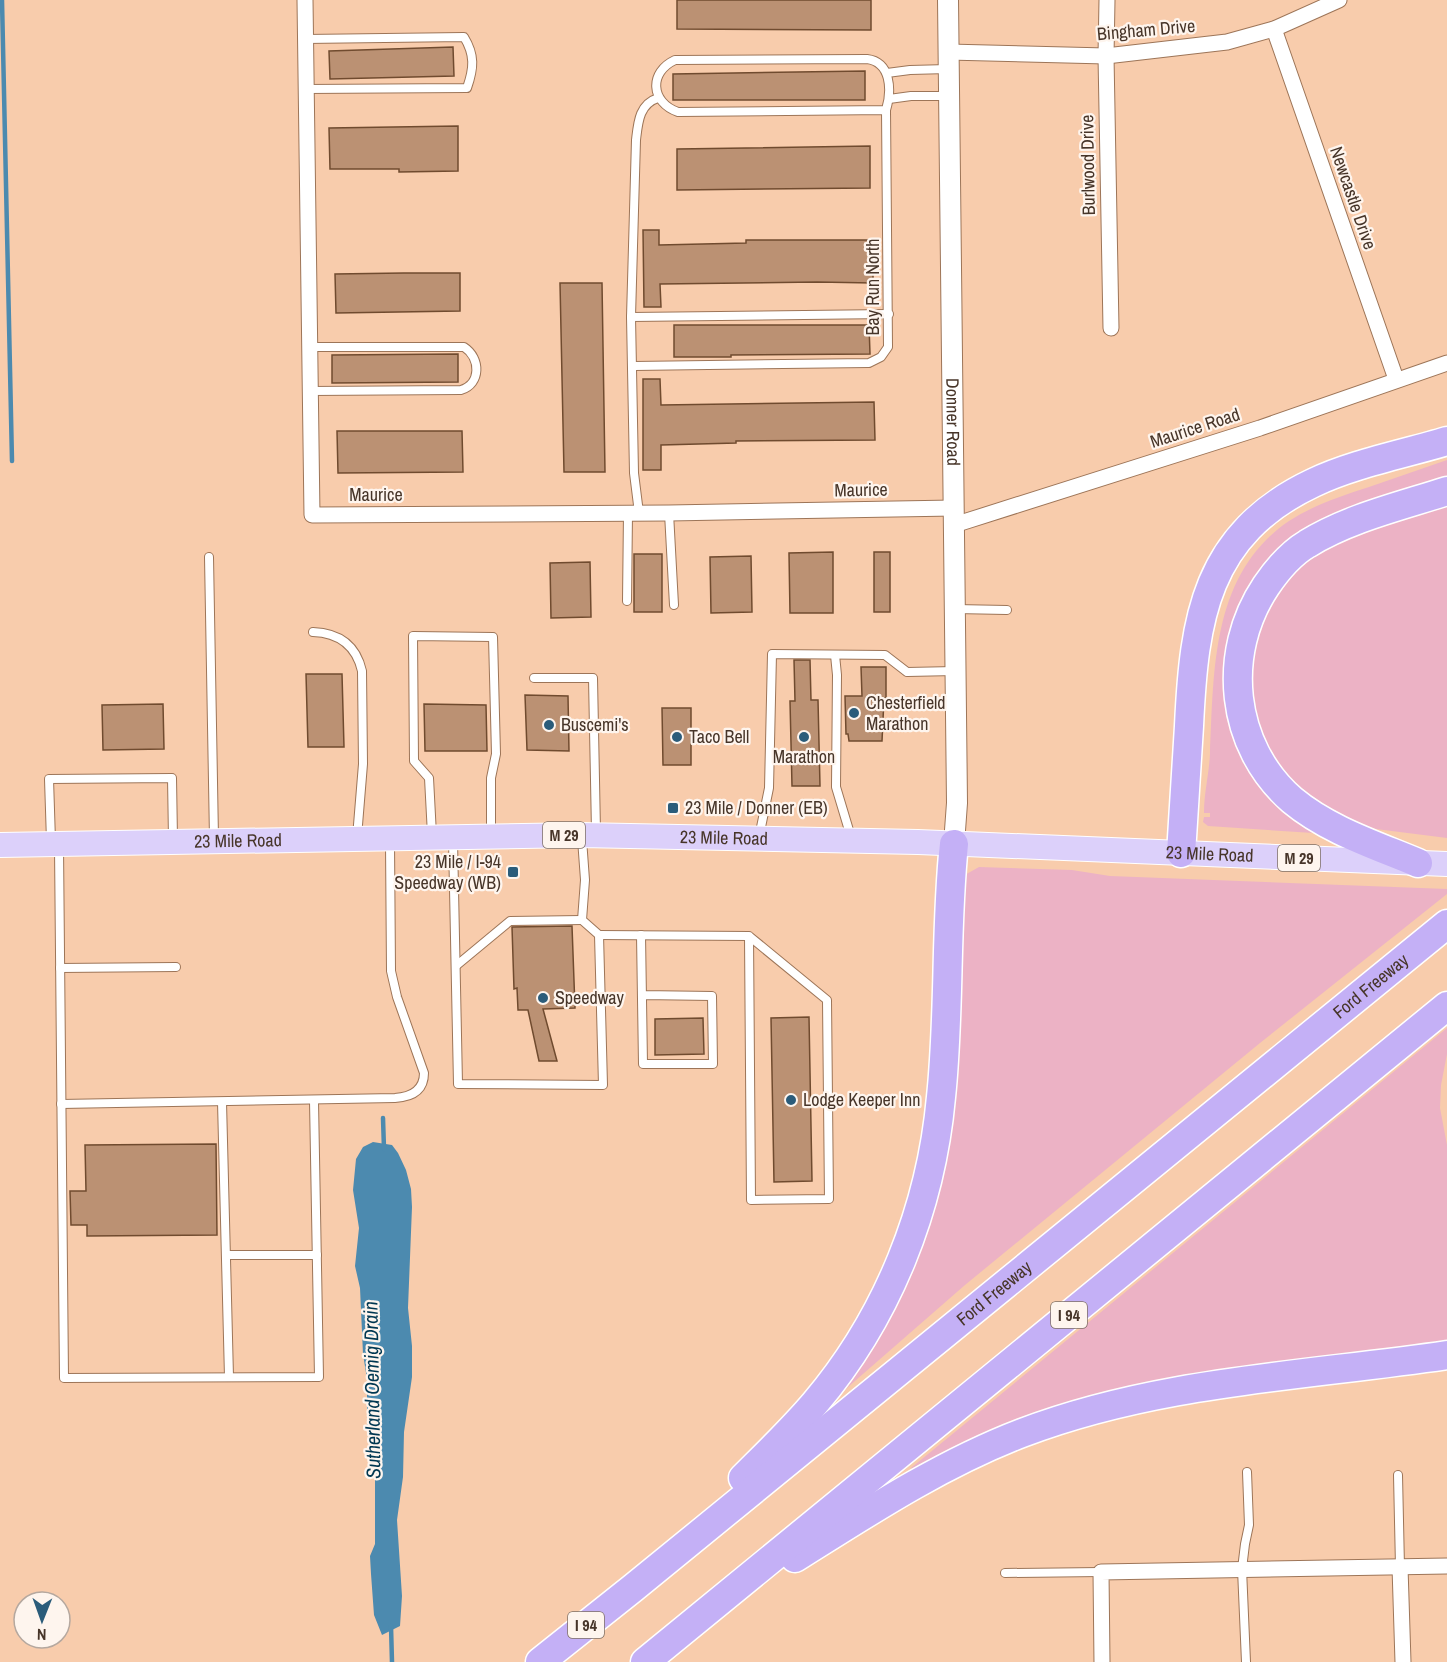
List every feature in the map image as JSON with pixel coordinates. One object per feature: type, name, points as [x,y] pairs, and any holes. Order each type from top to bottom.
[{"type":"highway","points":[[1181,853],[1195,645],[1209,591],[1235,543],[1267,510],[1314,482],[1447,441]]},
{"type":"highway","points":[[1418,863],[1336,828],[1312,815],[1273,781],[1249,741],[1238,696],[1237,670],[1240,645],[1247,620],[1257,599],[1287,560],[1305,544],[1351,523],[1447,491]]},
{"type":"highway","points":[[633,1588],[816,1402],[862,1338],[895,1276],[920,1208],[938,1130],[944,1060],[950,880],[954,844]]},
{"type":"highway","name":"Ford Freeway","points":[[540,1662],[1447,924]]},
{"type":"highway","name":"I 94","points":[[645,1662],[1447,1006]]},
{"type":"highway","points":[[692,1623],[899,1493],[1022,1433],[1146,1396],[1447,1355]]},
{"type":"main road","name":"23 Mile Road","points":[[0,845],[589,835],[852,840],[1447,864]]},
{"type":"street","name":"Maurice","points":[[305,0],[312,515],[669,513],[954,517]]},
{"type":"street","name":"Donner Road","points":[[948,0],[957,803],[954,844]]},
{"type":"street","name":"Burlwood Drive","points":[[1107,0],[1106,56],[1112,328]]},
{"type":"street","name":"Bingham Drive","points":[[948,61],[1106,56],[1227,42],[1274,29],[1339,0]]},
{"type":"street","name":"Newcastle Drive","points":[[1274,29],[1396,380]]},
{"type":"street","name":"Maurice Road","points":[[954,517],[1260,428],[1447,363]]},
{"type":"street","points":[[1102,1662],[1101,1572],[1447,1566]]},
{"type":"street","points":[[1400,1567],[1403,1662]]},
{"type":"lane","points":[[305,39],[464,37],[471,48],[474,62],[467,88],[306,89]]},
{"type":"lane","points":[[886,110],[678,112],[662,104],[658,98],[657,87],[663,68],[675,60],[867,59],[882,64],[887,73],[948,61]]},
{"type":"lane","name":"Bay Run North","points":[[633,366],[869,363],[881,357],[888,347],[889,314],[886,110],[890,99],[887,73]]},
{"type":"lane","points":[[890,99],[911,96],[949,96]]},
{"type":"lane","points":[[627,601],[634,473],[631,317],[636,140],[639,118],[646,105],[658,98]]},
{"type":"lane","points":[[631,317],[889,314]]},
{"type":"lane","points":[[309,347],[464,347],[475,357],[477,364],[469,388],[461,390],[310,392]]},
{"type":"lane","points":[[669,513],[674,605]]},
{"type":"lane","points":[[209,557],[214,842]]},
{"type":"lane","points":[[955,609],[1007,609]]},
{"type":"lane","points":[[313,632],[340,637],[351,646],[359,659],[362,671],[363,764],[357,838]]},
{"type":"lane","points":[[491,836],[491,778],[496,754],[494,637],[413,636],[414,761],[429,778],[442,837],[457,965],[458,1084],[603,1085],[599,935]]},
{"type":"lane","points":[[759,838],[769,788],[772,654],[885,655],[907,672],[956,671]]},
{"type":"lane","points":[[835,655],[837,675],[836,787],[852,840]]},
{"type":"lane","points":[[534,678],[593,678],[589,835],[582,920]]},
{"type":"lane","points":[[174,843],[172,778],[49,779],[55,845],[60,968],[64,1377],[320,1377],[314,1101]]},
{"type":"lane","points":[[61,1104],[314,1101],[413,1095],[424,1081],[424,1073],[397,997],[391,970],[390,838]]},
{"type":"lane","points":[[457,965],[510,921],[582,920],[599,935],[749,936],[826,1000],[829,1199],[751,1200],[749,936]]},
{"type":"lane","points":[[641,935],[642,1064],[713,1064],[712,996],[642,995]]},
{"type":"lane","points":[[60,968],[176,967]]},
{"type":"lane","points":[[222,1102],[229,1377]]},
{"type":"lane","points":[[226,1255],[317,1254]]},
{"type":"lane","points":[[1246,1662],[1242,1569],[1250,1525],[1247,1472]]},
{"type":"lane","points":[[1398,1474],[1400,1567]]},
{"type":"lane","points":[[1005,1573],[1101,1572]]},
{"type":"shaded area","points":[[1447,460],[1447,484],[1302,539],[1230,683],[1313,833],[1208,826],[1203,822],[1204,817],[1210,817],[1210,813],[1204,813],[1204,806],[1216,657],[1231,596],[1244,568],[1263,543],[1298,515],[1338,497]]},
{"type":"shaded area","points":[[1447,502],[1447,838],[1376,829],[1352,822],[1315,802],[1282,774],[1261,738],[1248,684],[1258,625],[1293,570],[1347,536]]},
{"type":"shaded area","points":[[979,867],[1072,870],[1110,876],[1447,889],[1447,894],[1260,1043],[965,1285],[832,1401],[896,1296],[963,876]]},
{"type":"shaded area","points":[[1447,1028],[1447,1054],[1441,1085],[1440,1108],[1447,1145],[1447,1346],[1205,1376],[914,1472],[911,1468]]},
{"type":"water","points":[[373,1142],[392,1145],[398,1153],[411,1189],[412,1207],[408,1308],[412,1377],[404,1432],[403,1477],[397,1520],[402,1596],[400,1626],[382,1635],[374,1615],[371,1574],[370,1556],[375,1544],[375,1470],[367,1424],[367,1379],[363,1354],[360,1288],[355,1266],[359,1228],[353,1190],[356,1159],[363,1147]]},
{"type":"building","points":[[677,0],[871,0],[871,30],[677,29]]},
{"type":"building","points":[[453,47],[454,76],[330,79],[329,51]]},
{"type":"building","points":[[865,71],[865,100],[673,100],[673,74]]},
{"type":"building","points":[[458,126],[458,171],[399,172],[399,169],[330,169],[329,128]]},
{"type":"building","points":[[870,146],[870,188],[677,190],[677,149]]},
{"type":"building","points":[[643,230],[659,230],[659,245],[746,243],[746,240],[873,240],[873,283],[660,284],[661,307],[644,307]]},
{"type":"building","points":[[460,273],[460,311],[336,313],[335,274]]},
{"type":"building","points":[[560,283],[602,283],[605,472],[564,472]]},
{"type":"building","points":[[674,325],[869,325],[870,354],[674,357]]},
{"type":"building","points":[[458,354],[458,382],[332,383],[332,355]]},
{"type":"building","points":[[643,379],[660,379],[661,405],[874,402],[875,440],[736,441],[736,443],[661,445],[661,470],[643,470]]},
{"type":"building","points":[[337,431],[462,431],[463,472],[338,473]]},
{"type":"building","points":[[833,552],[833,613],[790,613],[789,553]]},
{"type":"building","points":[[874,552],[890,552],[890,612],[874,612]]},
{"type":"building","points":[[634,554],[662,554],[662,612],[634,612]]},
{"type":"building","points":[[751,556],[752,612],[711,613],[710,557]]},
{"type":"building","points":[[590,562],[591,617],[551,618],[550,563]]},
{"type":"building","points":[[794,660],[810,660],[811,700],[818,700],[820,786],[792,786],[790,701],[795,701]]},
{"type":"building","points":[[861,667],[886,667],[882,741],[849,741],[848,734],[846,734],[845,696],[862,696]]},
{"type":"building","points":[[306,674],[342,674],[344,747],[308,747]]},
{"type":"building","points":[[525,695],[568,696],[569,751],[527,750]]},
{"type":"building","points":[[163,704],[164,749],[103,750],[102,705]]},
{"type":"building","points":[[424,704],[486,705],[487,751],[425,751]]},
{"type":"building","name":"Taco Bell","points":[[662,708],[691,708],[691,765],[663,765]]},
{"type":"building","points":[[572,926],[575,1008],[543,1009],[557,1061],[539,1061],[528,1010],[518,1010],[517,988],[514,989],[512,927]]},
{"type":"building","name":"Lodge Keeper Inn","points":[[809,1017],[812,1181],[774,1182],[771,1018]]},
{"type":"building","points":[[703,1018],[704,1054],[655,1055],[655,1019]]},
{"type":"building","points":[[216,1144],[217,1235],[87,1236],[87,1225],[71,1225],[70,1191],[86,1191],[85,1145]]},
{"type":"waterway","name":"Sutherland Oemig Drain","points":[[2,0],[12,461]]},
{"type":"waterway","name":"Sutherland Oemig Drain","points":[[383,1118],[384,1149]]},
{"type":"waterway","name":"Sutherland Oemig Drain","points":[[391,1626],[392,1662]]},
{"type":"place","name":"Chesterfield Marathon","points":[[854,713]]},
{"type":"place","name":"Buscemi's","points":[[549,725]]},
{"type":"place","name":"Taco Bell","points":[[677,737]]},
{"type":"place","name":"Marathon","points":[[804,737]]},
{"type":"place","name":"23 Mile / Donner (EB)","points":[[673,808]]},
{"type":"place","name":"23 Mile / I-94 Speedway (WB)","points":[[513,872]]},
{"type":"place","name":"Speedway","points":[[543,998]]},
{"type":"place","name":"Lodge Keeper Inn","points":[[791,1100]]}]
